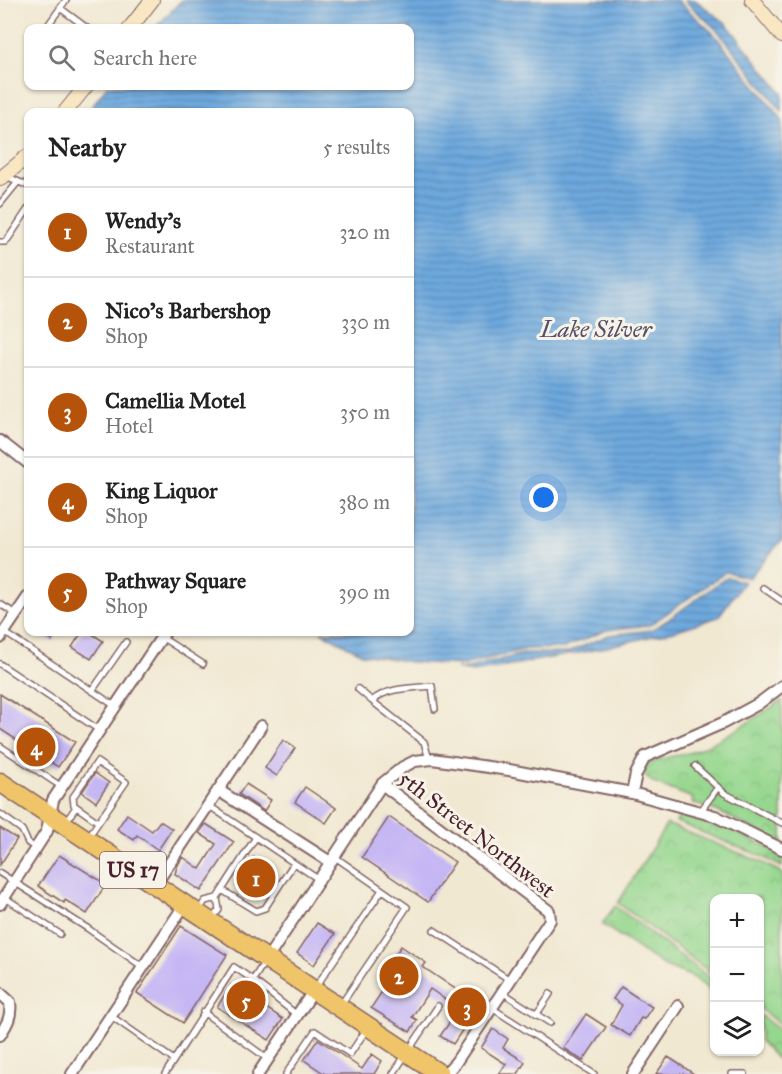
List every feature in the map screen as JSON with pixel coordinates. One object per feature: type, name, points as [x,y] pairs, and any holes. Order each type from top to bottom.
[{"type":"highway","name":"US 17","points":[[0,782],[442,1074]]},
{"type":"street","points":[[133,24],[152,0]]},
{"type":"street","points":[[752,0],[782,36]]},
{"type":"street","points":[[68,108],[83,90]]},
{"type":"street","points":[[2,177],[24,159]]},
{"type":"street","points":[[0,441],[24,460]]},
{"type":"street","points":[[2,635],[24,603]]},
{"type":"street","points":[[2,901],[47,831],[57,820],[54,800],[162,636]]},
{"type":"street","points":[[632,793],[636,774],[645,757],[723,723],[758,704],[782,686]]},
{"type":"street","points":[[155,885],[261,726]]},
{"type":"street","points":[[267,958],[382,784],[403,767],[415,761],[429,759],[509,770],[632,793],[715,816],[780,845]]},
{"type":"street","name":"5th Street Northwest","points":[[382,784],[543,906],[549,915],[550,920],[510,980]]},
{"type":"street","points":[[218,790],[331,859]]},
{"type":"street","points":[[72,1074],[143,967],[197,913]]},
{"type":"street","points":[[442,1074],[456,1062],[510,980]]},
{"type":"street","points":[[258,1074],[314,990]]},
{"type":"street","points":[[0,993],[10,1002],[11,1011],[10,1019],[0,1035]]},
{"type":"street","points":[[633,1074],[678,1006]]},
{"type":"lane","points":[[49,24],[66,0]]},
{"type":"lane","points":[[60,8],[82,24]]},
{"type":"lane","points":[[2,177],[24,184]]},
{"type":"lane","points":[[0,204],[18,182]]},
{"type":"lane","points":[[0,242],[8,239],[24,214]]},
{"type":"lane","points":[[763,588],[782,601]]},
{"type":"lane","points":[[0,604],[16,614]]},
{"type":"lane","points":[[2,635],[115,706]]},
{"type":"lane","points":[[166,636],[203,664]]},
{"type":"lane","points":[[92,691],[126,642]]},
{"type":"lane","points":[[0,664],[99,730]]},
{"type":"lane","points":[[372,701],[378,695],[394,690],[432,686],[435,709]]},
{"type":"lane","points":[[358,689],[424,742],[429,759]]},
{"type":"lane","points":[[0,746],[62,787]]},
{"type":"lane","points":[[80,759],[93,768]]},
{"type":"lane","points":[[86,839],[98,822],[126,782],[97,762],[74,797],[74,805],[98,822]]},
{"type":"lane","points":[[695,766],[723,793],[782,823]]},
{"type":"lane","points":[[700,812],[718,788]]},
{"type":"lane","points":[[208,805],[318,879]]},
{"type":"lane","points":[[57,820],[76,807]]},
{"type":"lane","points":[[0,814],[22,830],[28,843],[36,848]]},
{"type":"lane","points":[[197,913],[219,910],[217,898],[256,837]]},
{"type":"lane","points":[[331,859],[407,907],[340,1007]]},
{"type":"lane","points":[[222,890],[256,911],[265,908],[294,863]]},
{"type":"lane","points":[[0,873],[143,967]]},
{"type":"lane","points":[[314,990],[382,890]]},
{"type":"lane","points":[[197,913],[205,901],[217,898]]},
{"type":"lane","points":[[2,901],[60,934]]},
{"type":"lane","points":[[434,930],[510,980]]},
{"type":"lane","points":[[253,980],[267,958]]},
{"type":"lane","points":[[165,1074],[234,967],[297,1015]]},
{"type":"lane","points":[[502,992],[550,1023]]},
{"type":"lane","points":[[536,1015],[550,994]]},
{"type":"lane","points":[[393,1074],[438,1006]]},
{"type":"lane","points":[[492,1008],[594,1074]]},
{"type":"lane","points":[[203,1012],[268,1059]]},
{"type":"lane","points":[[111,1016],[174,1060]]},
{"type":"lane","points":[[286,1074],[315,1031],[350,1054],[369,1026]]},
{"type":"lane","points":[[732,1074],[744,1074]]},
{"type":"green space","points":[[782,700],[782,843],[717,811],[692,803],[693,798],[656,784],[644,776],[646,766],[651,763],[688,753],[716,741]]},
{"type":"green space","points":[[689,814],[713,821],[782,854],[782,867],[761,856],[676,822],[681,815]]},
{"type":"green space","points":[[667,824],[759,861],[782,873],[782,1026],[764,1012],[764,894],[710,894],[710,972],[618,903]]},
{"type":"green space","points":[[615,906],[710,978],[710,991],[693,977],[663,965],[602,924]]},
{"type":"green space","points":[[764,1018],[782,1032],[782,1061],[764,1045]]},
{"type":"water","name":"Lake Silver","points":[[182,0],[677,0],[714,34],[782,119],[782,540],[749,578],[726,572],[650,625],[607,630],[564,648],[526,649],[463,665],[411,662],[362,654],[328,636],[414,636],[414,108],[91,108],[104,90],[414,90],[414,24],[159,24]]},
{"type":"water","points":[[684,0],[695,0],[726,23],[782,93],[782,111],[718,31]]},
{"type":"water","points":[[727,577],[744,582],[718,617],[674,631],[589,651],[473,672],[457,669],[527,653],[567,653],[609,635],[651,630]]},
{"type":"building","points":[[45,636],[55,636],[52,641]]},
{"type":"building","points":[[79,636],[95,636],[103,641],[91,659],[72,647]]},
{"type":"building","points":[[0,694],[75,742],[58,767],[0,729]]},
{"type":"building","points":[[283,740],[295,748],[277,776],[265,768]]},
{"type":"building","points":[[95,773],[109,783],[96,802],[82,792]]},
{"type":"building","points":[[246,784],[271,800],[264,811],[239,794]]},
{"type":"building","points":[[305,787],[336,808],[326,823],[295,802]]},
{"type":"building","points":[[127,814],[152,831],[160,821],[172,829],[158,850],[137,835],[134,840],[117,829]]},
{"type":"building","points":[[389,817],[455,862],[428,902],[362,857]]},
{"type":"building","points":[[206,824],[234,842],[201,891],[175,874],[183,857],[200,869],[216,844],[199,833]]},
{"type":"building","points":[[0,828],[17,839],[0,865]]},
{"type":"building","points":[[59,855],[106,884],[87,914],[65,900],[64,903],[38,886]]},
{"type":"building","points":[[254,857],[275,871],[258,898],[237,884]]},
{"type":"building","points":[[317,923],[335,934],[314,965],[297,953]]},
{"type":"building","points":[[181,926],[227,955],[183,1023],[137,993]]},
{"type":"building","points":[[401,946],[426,963],[423,967],[479,1005],[453,1044],[440,1036],[459,1009],[430,989],[412,1017],[417,1020],[410,1032],[371,1008],[397,969],[389,963]]},
{"type":"building","points":[[231,985],[283,1019],[269,1040],[217,1007]]},
{"type":"building","points":[[621,987],[652,1007],[644,1019],[641,1018],[630,1036],[611,1025],[622,1005],[613,999]]},
{"type":"building","points":[[586,1014],[606,1027],[583,1061],[563,1048]]},
{"type":"building","points":[[493,1029],[508,1039],[503,1048],[525,1062],[518,1074],[499,1074],[506,1064],[481,1048]]},
{"type":"building","points":[[318,1039],[362,1069],[372,1054],[382,1061],[374,1074],[325,1074],[304,1060]]},
{"type":"building","points":[[668,1057],[679,1064],[694,1074],[656,1074]]},
{"type":"place","name":"King Liquor","points":[[36,747]]},
{"type":"place","name":"Wendy's","points":[[256,878]]},
{"type":"place","name":"Nico's Barbershop","points":[[399,976]]},
{"type":"place","name":"Pathway Square","points":[[246,1000]]},
{"type":"place","name":"Camellia Motel","points":[[467,1007]]}]
